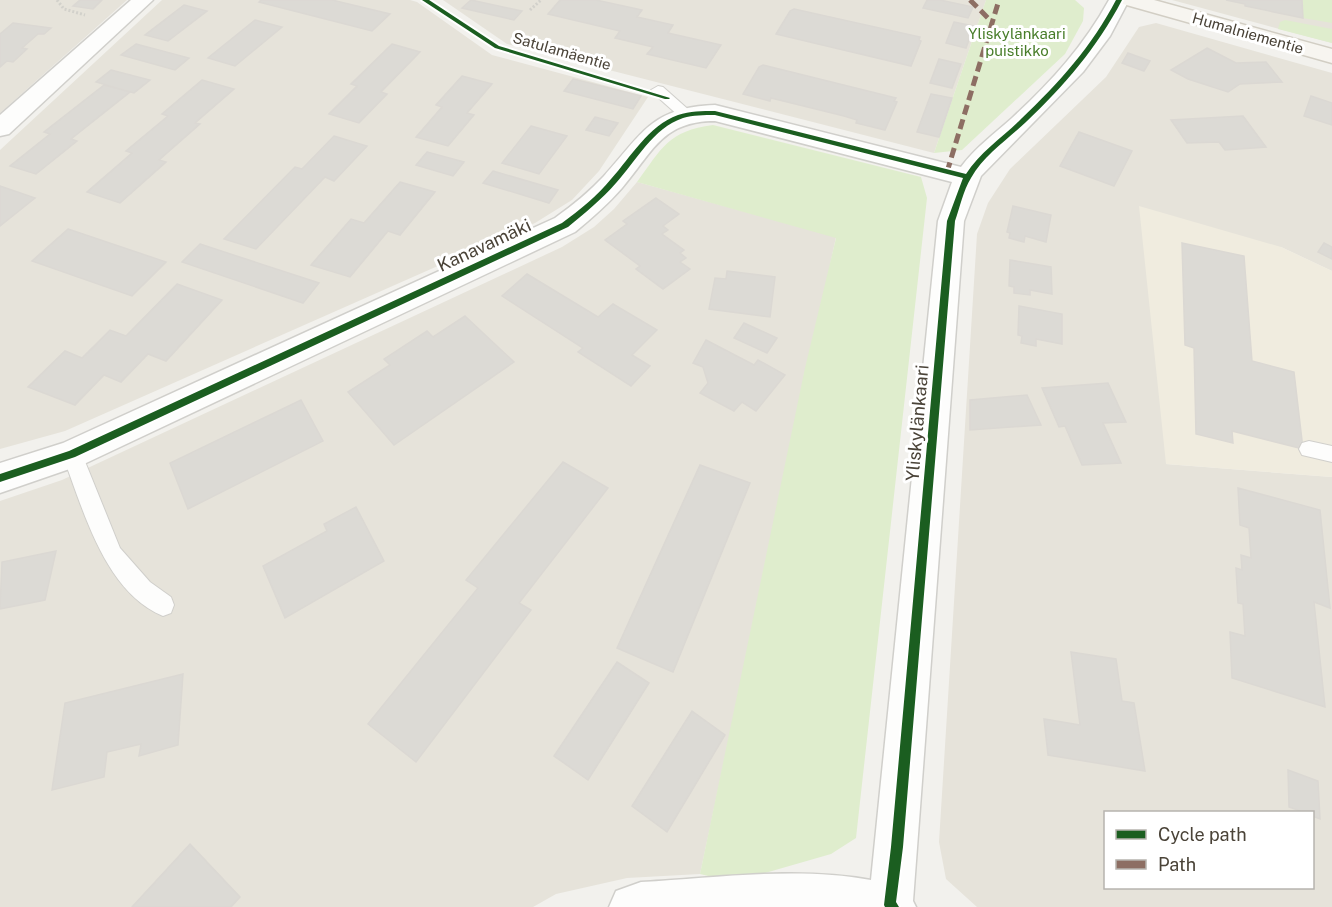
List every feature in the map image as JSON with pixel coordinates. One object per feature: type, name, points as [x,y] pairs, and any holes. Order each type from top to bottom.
[{"type":"street","points":[[0,128],[143,0]]},
{"type":"street","name":"Yliskylänkaari","points":[[892,906],[951,221],[967,177],[1083,60],[1102,33],[1119,0]]},
{"type":"street","name":"Humalniementie","points":[[1130,0],[1332,56]]},
{"type":"street","name":"Kanavamäki","points":[[0,478],[72,454],[565,225],[600,196],[643,143],[659,128],[685,114],[715,113],[967,177]]},
{"type":"street","points":[[632,907],[641,904],[805,896],[842,897],[892,906]]},
{"type":"lane","points":[[658,90],[685,114]]},
{"type":"lane","points":[[1309,449],[1332,454]]},
{"type":"lane","points":[[72,454],[112,554],[142,589],[164,605]]},
{"type":"path","points":[[57,0],[64,9],[95,17]]},
{"type":"path","points":[[530,10],[541,0]]},
{"type":"shaded area","points":[[0,0],[127,0],[0,113]]},
{"type":"shaded area","points":[[162,0],[410,0],[417,2],[492,55],[648,97],[599,171],[572,200],[535,223],[65,431],[0,449],[0,150]]},
{"type":"shaded area","points":[[443,0],[986,0],[934,153],[507,44]]},
{"type":"shaded area","points":[[1172,0],[1332,0],[1332,43],[1261,24]]},
{"type":"shaded area","points":[[1156,23],[1332,73],[1332,271],[1281,247],[1166,464],[1332,477],[1332,907],[977,907],[946,879],[939,842],[977,234],[988,203],[1010,169],[1106,77],[1139,27]]},
{"type":"shaded area","points":[[637,182],[836,237],[700,874],[627,878],[556,894],[533,907],[0,907],[0,501],[62,480],[562,247],[594,227],[614,209]]},
{"type":"shaded area","points":[[1139,206],[1281,247],[1332,271],[1332,477],[1166,464]]},
{"type":"green space","name":"Yliskylänkaari puistikko","points":[[986,0],[1075,0],[1084,8],[1083,21],[1065,54],[962,150],[934,153]]},
{"type":"green space","points":[[1302,0],[1332,0],[1332,23],[1303,18]]},
{"type":"green space","points":[[1285,20],[1332,29],[1332,43],[1278,29],[1280,22]]},
{"type":"green space","points":[[713,125],[921,177],[927,198],[856,838],[831,854],[729,881],[700,874],[805,368],[836,238],[637,182],[660,151],[676,137]]},
{"type":"building","points":[[80,0],[102,0],[93,9],[73,6]]},
{"type":"building","points":[[261,0],[332,0],[390,14],[372,31],[259,2]]},
{"type":"building","points":[[471,0],[522,11],[514,20],[462,8]]},
{"type":"building","points":[[560,0],[596,0],[642,10],[637,17],[673,25],[668,33],[721,45],[706,68],[647,54],[653,47],[615,38],[620,31],[548,14]]},
{"type":"building","points":[[927,0],[940,0],[973,7],[968,18],[923,8]]},
{"type":"building","points":[[1226,0],[1302,0],[1303,18],[1245,6],[1245,4]]},
{"type":"building","points":[[184,5],[207,11],[168,41],[145,35]]},
{"type":"building","points":[[794,9],[920,37],[921,41],[911,66],[776,34],[790,11]]},
{"type":"building","points":[[255,20],[282,27],[235,66],[208,58]]},
{"type":"building","points":[[954,22],[974,26],[966,48],[946,43]]},
{"type":"building","points":[[13,23],[51,28],[44,34],[38,34],[22,48],[27,49],[13,62],[7,61],[0,67],[0,34]]},
{"type":"building","points":[[136,44],[189,58],[175,70],[121,55]]},
{"type":"building","points":[[392,44],[420,52],[381,92],[387,94],[359,123],[329,114],[357,86],[351,84]]},
{"type":"building","points":[[1207,48],[1236,63],[1266,62],[1282,82],[1240,84],[1228,92],[1188,79],[1171,70]]},
{"type":"building","points":[[1128,53],[1150,61],[1144,71],[1122,63]]},
{"type":"building","points":[[939,59],[961,64],[952,88],[930,83]]},
{"type":"building","points":[[763,65],[896,98],[894,101],[897,102],[885,130],[856,123],[857,120],[844,116],[771,98],[770,101],[743,94],[759,67]]},
{"type":"building","points":[[111,70],[150,80],[134,93],[96,82]]},
{"type":"building","points":[[462,76],[492,84],[467,113],[474,115],[448,146],[416,137],[442,107],[436,105]]},
{"type":"building","points":[[573,79],[641,96],[633,109],[564,91]]},
{"type":"building","points":[[202,80],[234,89],[195,123],[200,124],[159,160],[166,162],[120,203],[87,192],[132,153],[126,151],[168,116],[162,114]]},
{"type":"building","points":[[104,85],[130,92],[71,139],[77,141],[36,174],[10,166],[50,134],[44,132]]},
{"type":"building","points":[[931,94],[952,98],[939,137],[917,132]]},
{"type":"building","points":[[1311,96],[1332,103],[1332,125],[1304,116]]},
{"type":"building","points":[[1243,116],[1266,147],[1225,150],[1219,142],[1187,143],[1171,120]]},
{"type":"building","points":[[595,117],[618,123],[609,136],[586,130]]},
{"type":"building","points":[[531,126],[567,136],[539,174],[502,163]]},
{"type":"building","points":[[1079,132],[1132,151],[1114,186],[1060,166]]},
{"type":"building","points":[[334,136],[367,146],[334,181],[325,177],[256,249],[224,239],[295,167],[302,169]]},
{"type":"building","points":[[427,152],[464,162],[453,176],[416,165]]},
{"type":"building","points":[[493,171],[558,190],[549,203],[483,183]]},
{"type":"building","points":[[400,182],[435,192],[400,235],[388,231],[350,277],[311,265],[351,219],[364,223]]},
{"type":"building","points":[[0,186],[35,198],[0,226]]},
{"type":"building","points":[[656,198],[679,214],[663,226],[668,230],[662,234],[684,250],[680,253],[686,258],[680,262],[690,269],[663,289],[636,269],[640,266],[605,240],[627,224],[623,221]]},
{"type":"building","points":[[1013,206],[1051,215],[1046,242],[1025,236],[1024,242],[1009,238],[1010,233],[1007,232]]},
{"type":"building","points":[[68,229],[166,262],[132,296],[32,261]]},
{"type":"building","points":[[1182,243],[1244,256],[1252,361],[1294,372],[1303,449],[1232,431],[1233,443],[1196,434],[1194,348],[1185,345]]},
{"type":"building","points":[[1324,243],[1332,247],[1332,259],[1318,252]]},
{"type":"building","points":[[200,244],[319,283],[303,303],[182,262]]},
{"type":"building","points":[[1010,260],[1051,267],[1052,294],[1030,290],[1030,295],[1014,293],[1014,287],[1009,286]]},
{"type":"building","points":[[727,271],[775,277],[770,317],[709,309],[715,278],[726,279]]},
{"type":"building","points":[[527,274],[598,317],[613,304],[657,330],[632,355],[650,366],[631,386],[578,352],[583,348],[502,296]]},
{"type":"building","points":[[177,284],[222,300],[166,361],[148,354],[121,382],[104,375],[75,405],[28,387],[65,351],[82,358],[110,330],[126,336]]},
{"type":"building","points":[[1019,306],[1062,314],[1062,344],[1036,339],[1036,346],[1021,343],[1022,336],[1018,335]]},
{"type":"building","points":[[465,316],[514,362],[394,445],[348,392],[390,365],[384,359],[427,331],[433,337]]},
{"type":"building","points":[[744,323],[777,338],[767,353],[734,338]]},
{"type":"building","points":[[706,340],[754,365],[758,360],[785,375],[756,411],[742,402],[734,411],[700,393],[708,383],[703,367],[693,363]]},
{"type":"building","points":[[1108,383],[1126,422],[1103,423],[1121,463],[1082,465],[1065,426],[1059,427],[1042,388]]},
{"type":"building","points":[[1027,395],[1041,425],[970,430],[970,400]]},
{"type":"building","points":[[301,400],[323,441],[188,509],[170,463]]},
{"type":"building","points":[[563,462],[608,488],[519,603],[531,610],[416,762],[368,724],[478,588],[466,580]]},
{"type":"building","points":[[700,465],[750,483],[673,672],[617,648]]},
{"type":"building","points":[[1238,488],[1320,510],[1330,608],[1314,602],[1325,707],[1232,678],[1230,632],[1245,636],[1243,604],[1238,603],[1236,568],[1242,570],[1241,555],[1251,558],[1249,528],[1240,525]]},
{"type":"building","points":[[356,507],[384,561],[285,618],[263,566],[327,531],[324,524]]},
{"type":"building","points":[[56,551],[45,600],[0,609],[2,562]]},
{"type":"building","points":[[1071,652],[1116,659],[1122,701],[1134,703],[1145,771],[1048,755],[1044,719],[1080,725]]},
{"type":"building","points":[[617,662],[649,683],[588,780],[554,756]]},
{"type":"building","points":[[183,674],[178,745],[139,756],[141,744],[107,752],[104,777],[52,790],[65,703]]},
{"type":"building","points":[[692,711],[725,735],[667,832],[632,806]]},
{"type":"building","points":[[1288,770],[1318,781],[1320,819],[1314,817],[1314,811],[1300,811],[1289,807]]},
{"type":"building","points":[[190,844],[240,897],[231,907],[132,907]]},
{"type":"marked path","points":[[970,0],[993,23]]},
{"type":"marked path","points":[[947,172],[999,0]]},
{"type":"cycle path","name":"Satulamäentie","points":[[425,0],[497,47],[667,98]]},
{"type":"cycle path","points":[[893,907],[890,905],[897,847],[951,221],[962,188],[972,170],[1048,97],[1075,67],[1099,36],[1119,0]]},
{"type":"cycle path","points":[[0,478],[72,454],[565,225],[608,188],[655,132],[680,117],[696,113],[715,113],[967,177]]}]
